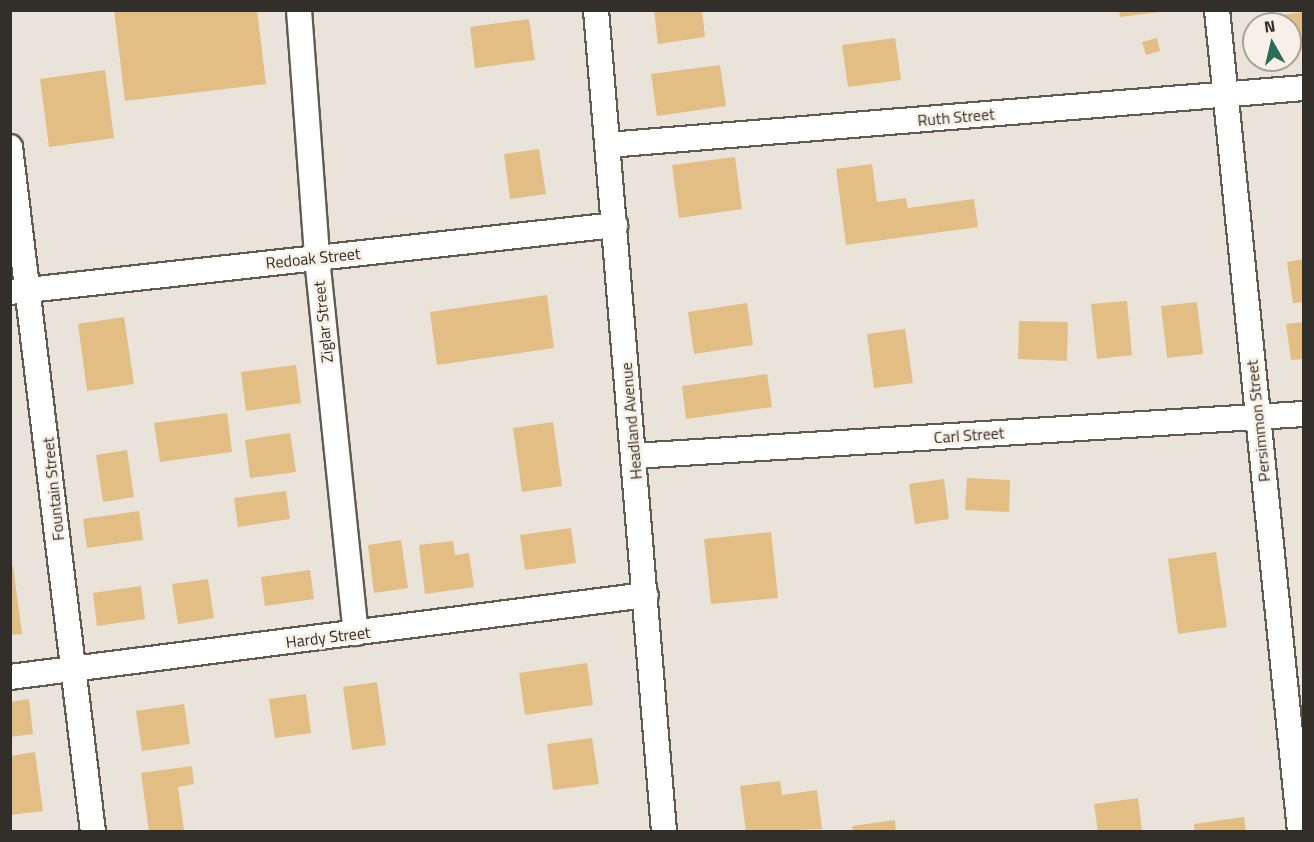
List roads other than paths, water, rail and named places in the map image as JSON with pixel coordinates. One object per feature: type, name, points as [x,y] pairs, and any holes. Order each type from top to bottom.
[{"type":"street","name":"Ziglar Street","points":[[299,10],[316,258],[356,633]]},
{"type":"street","name":"Headland Avenue","points":[[596,10],[664,831]]},
{"type":"street","name":"Persimmon Street","points":[[1217,10],[1300,831]]},
{"type":"street","name":"Ruth Street","points":[[608,145],[1304,88]]},
{"type":"street","name":"Fountain Street","points":[[10,147],[21,291],[74,669],[93,831]]},
{"type":"street","name":"Redoak Street","points":[[21,291],[615,225]]},
{"type":"street","name":"Carl Street","points":[[634,456],[1304,414]]},
{"type":"street","name":"Hardy Street","points":[[10,677],[646,595]]}]
